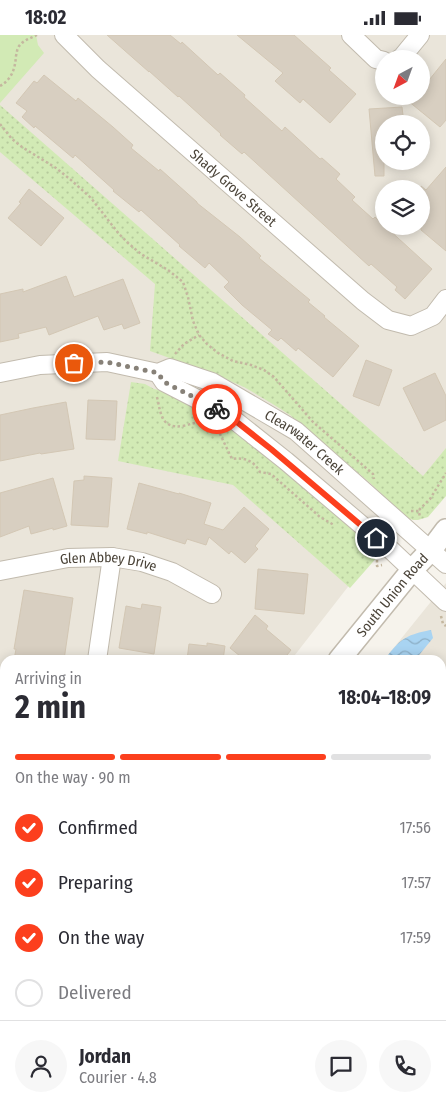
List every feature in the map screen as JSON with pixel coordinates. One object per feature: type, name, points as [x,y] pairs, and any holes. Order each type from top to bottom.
[{"type":"street","name":"Shady Grove Street","points":[[64,35],[98,69],[363,301],[388,320],[411,326],[433,316],[446,299]]},
{"type":"street","points":[[351,35],[375,58]]},
{"type":"street","points":[[408,50],[420,35]]},
{"type":"street","name":"Clearwater Creek","points":[[0,373],[40,365],[107,362],[158,373],[170,368],[212,382],[296,431],[438,557]]},
{"type":"street","name":"Clearwater Creek","points":[[158,373],[164,382],[228,415],[301,474],[391,550],[412,570],[444,608]]},
{"type":"street","name":"South Union Road","points":[[343,655],[412,570],[438,557],[446,530]]},
{"type":"street","points":[[97,655],[112,557]]},
{"type":"street","name":"Glen Abbey Drive","points":[[0,571],[68,558],[112,557],[142,562],[172,571],[212,594]]},
{"type":"path","points":[[0,86],[7,81],[15,69],[19,45],[37,35]]},
{"type":"path","points":[[0,125],[22,147],[56,168],[71,180],[91,199],[128,243],[141,254],[168,270],[182,282],[188,297],[193,321],[199,335],[207,344],[218,353],[233,361],[264,370],[274,377],[313,421],[354,457]]},
{"type":"path","points":[[172,357],[184,344],[199,335]]},
{"type":"path","points":[[156,396],[162,418],[168,425],[180,426],[202,422],[208,423],[220,434],[232,459],[251,461],[260,472],[271,474],[320,517],[335,525]]},
{"type":"path","points":[[419,511],[430,499],[446,473]]},
{"type":"path","points":[[377,557],[378,566],[382,565]]},
{"type":"path","points":[[444,608],[444,624],[446,626]]},
{"type":"shaded area","points":[[0,35],[446,35],[446,464],[295,655],[0,655]]},
{"type":"shaded area","points":[[446,583],[446,655],[388,655]]},
{"type":"green space","points":[[0,35],[36,35],[38,45],[44,53],[0,103]]},
{"type":"green space","points":[[0,105],[423,476],[446,448],[446,496],[428,517],[418,520],[407,518],[369,482],[290,415],[271,403],[244,387],[214,374],[150,351],[155,284],[0,152]]},
{"type":"green space","points":[[131,382],[145,384],[154,389],[169,392],[235,428],[376,550],[379,555],[350,588],[233,485],[118,461]]},
{"type":"water","points":[[431,630],[433,638],[419,655],[388,655],[397,644],[416,633]]},
{"type":"building","points":[[107,35],[170,35],[181,44],[182,42],[218,75],[220,73],[245,95],[244,97],[282,131],[285,127],[320,159],[322,158],[340,174],[336,179],[355,197],[352,200],[373,219],[375,217],[375,235],[395,235],[432,269],[405,299],[395,290],[397,287],[371,264],[369,266],[244,152],[242,154],[179,96]]},
{"type":"building","points":[[237,35],[294,35],[331,68],[329,70],[356,94],[330,123],[303,99],[300,103],[275,81],[283,73]]},
{"type":"building","points":[[446,59],[446,120],[440,127],[430,119],[430,115],[425,115],[413,105],[430,105],[430,79]]},
{"type":"building","points":[[44,75],[76,101],[78,98],[113,127],[133,145],[131,148],[159,171],[160,169],[197,203],[240,237],[261,256],[259,258],[310,300],[308,302],[359,346],[333,377],[298,348],[296,351],[281,338],[278,341],[268,334],[272,330],[224,287],[229,282],[209,263],[205,268],[141,210],[139,212],[113,191],[75,155],[73,158],[22,117],[27,111],[16,103],[34,81],[37,83]]},
{"type":"building","points":[[402,107],[403,115],[375,115],[375,170],[384,170],[384,176],[375,176],[369,109]]},
{"type":"building","points":[[446,167],[446,251],[427,235],[430,235],[430,185]]},
{"type":"building","points":[[29,189],[64,218],[41,246],[8,218],[21,203],[19,202]]},
{"type":"building","points":[[66,276],[74,297],[123,279],[140,323],[124,329],[122,324],[104,330],[98,316],[49,335],[46,327],[18,334],[19,338],[0,342],[0,294],[23,289],[23,292]]},
{"type":"building","points":[[366,360],[392,370],[379,406],[353,396]]},
{"type":"building","points":[[435,373],[446,396],[446,420],[424,431],[403,388]]},
{"type":"building","points":[[88,400],[117,401],[115,440],[86,439]]},
{"type":"building","points":[[66,402],[74,449],[0,461],[0,415]]},
{"type":"building","points":[[84,476],[112,478],[108,527],[71,525],[74,481],[84,480]]},
{"type":"building","points":[[53,478],[67,526],[31,534],[29,526],[0,537],[0,493]]},
{"type":"building","points":[[139,483],[211,503],[204,524],[223,530],[244,507],[269,529],[255,546],[258,549],[245,563],[231,551],[229,554],[209,537],[206,545],[187,539],[185,544],[147,532],[147,534],[127,529]]},
{"type":"building","points":[[258,569],[308,574],[304,614],[255,609]]},
{"type":"building","points":[[24,590],[73,598],[65,655],[15,655],[16,649],[14,649]]},
{"type":"building","points":[[142,604],[161,607],[154,654],[119,648],[126,606],[141,609]]},
{"type":"building","points":[[255,615],[268,626],[266,629],[291,650],[287,655],[239,655],[230,648]]},
{"type":"building","points":[[207,643],[225,646],[224,655],[188,655],[189,644],[207,646]]},
{"type":"way so far","points":[[74,363],[107,362],[158,373],[164,382],[217,409]]},
{"type":"route","points":[[217,409],[228,415],[271,449],[376,538]]}]
